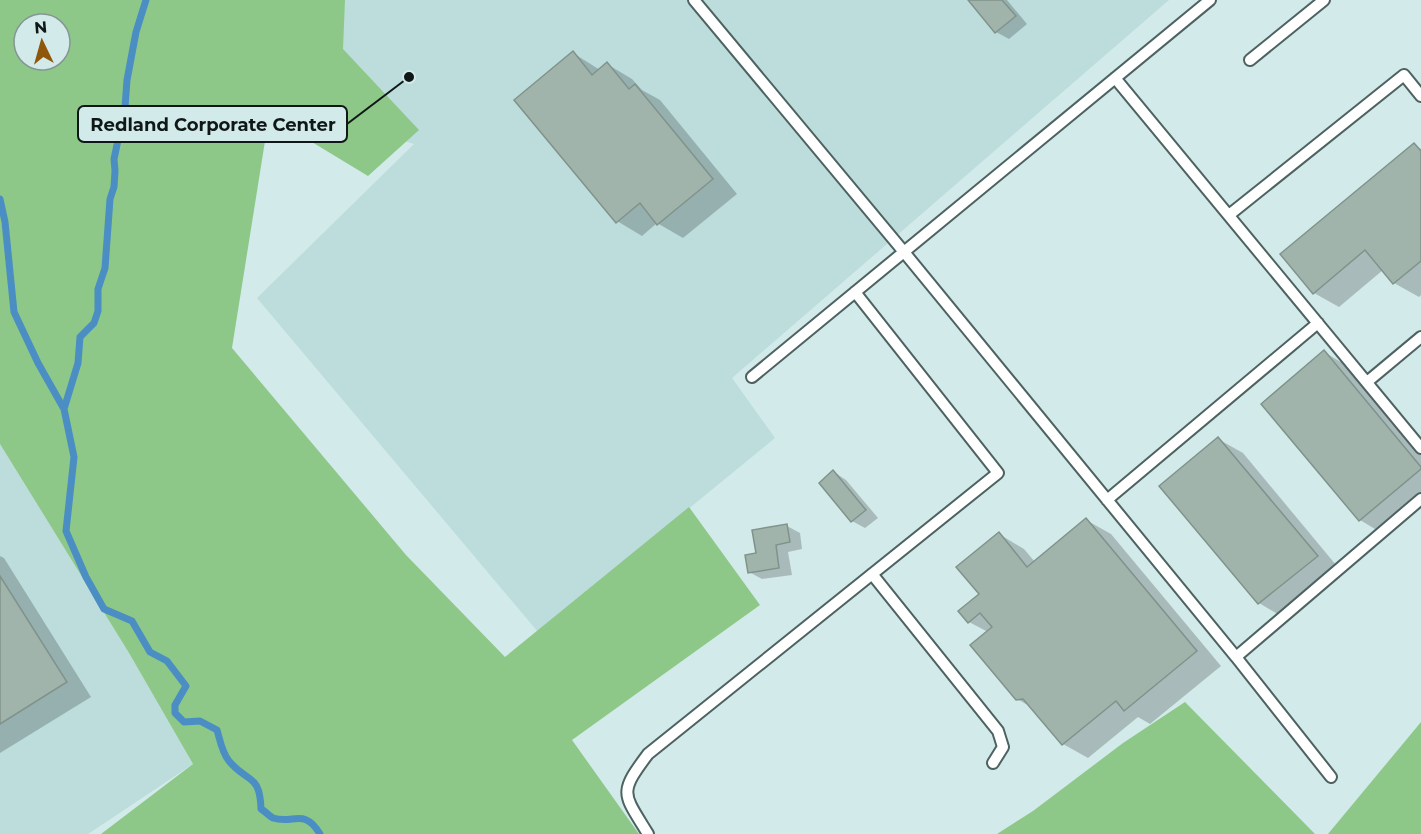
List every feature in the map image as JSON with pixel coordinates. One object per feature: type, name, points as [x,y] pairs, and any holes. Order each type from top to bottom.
[{"type":"lane","points":[[694,0],[904,252],[1236,657],[1331,777]]},
{"type":"lane","points":[[752,377],[1210,0]]},
{"type":"lane","points":[[1250,60],[1324,0]]},
{"type":"lane","points":[[1229,216],[1404,75],[1421,96]]},
{"type":"lane","points":[[1115,78],[1421,448]]},
{"type":"lane","points":[[648,834],[626,798],[629,779],[648,754],[998,473],[855,292]]},
{"type":"lane","points":[[1107,500],[1318,323]]},
{"type":"lane","points":[[1367,382],[1421,337]]},
{"type":"lane","points":[[1236,657],[1421,499]]},
{"type":"lane","points":[[872,574],[998,731],[1003,747],[993,763]]},
{"type":"shaded area","points":[[270,0],[1169,0],[732,378],[775,438],[538,632],[257,298],[414,144],[374,132]]},
{"type":"shaded area","points":[[0,444],[129,653],[193,764],[88,834],[0,834]]},
{"type":"green space","points":[[0,0],[345,0],[343,49],[419,130],[368,176],[269,116],[232,348],[406,555],[505,657],[689,507],[760,605],[572,740],[639,834],[101,834],[193,764],[129,653],[0,444]]},
{"type":"green space","points":[[1185,702],[1315,834],[997,834],[1033,811],[1123,743]]},
{"type":"green space","points":[[1421,722],[1421,834],[1328,834]]},
{"type":"building","points":[[968,0],[1002,0],[1016,16],[995,33]]},
{"type":"building","points":[[573,51],[592,75],[607,62],[629,89],[635,84],[713,179],[657,225],[640,203],[616,223],[514,100]]},
{"type":"building","points":[[1414,143],[1421,151],[1421,261],[1393,284],[1365,250],[1313,294],[1280,254]]},
{"type":"building","points":[[1324,350],[1421,467],[1359,521],[1261,404]]},
{"type":"building","points":[[1218,437],[1318,556],[1258,604],[1159,486]]},
{"type":"building","points":[[833,470],[866,510],[851,522],[819,483]]},
{"type":"building","points":[[1086,518],[1197,651],[1124,711],[1116,701],[1062,745],[1023,699],[1016,700],[970,645],[992,627],[980,613],[968,623],[958,611],[979,594],[956,567],[999,532],[1027,567]]},
{"type":"building","points":[[787,524],[790,542],[776,545],[779,568],[748,573],[745,555],[756,553],[752,530]]},
{"type":"building","points":[[0,576],[67,682],[0,724]]},
{"type":"waterway","points":[[64,409],[78,363],[80,337],[94,323],[98,311],[98,289],[105,268],[110,199],[114,187],[114,159],[125,107],[127,80],[136,32],[146,0]]},
{"type":"waterway","points":[[0,199],[5,222],[14,312],[38,363],[64,409],[74,457],[66,531],[86,577],[104,609],[132,621],[150,652],[167,661],[186,686],[175,705],[175,713],[184,722],[200,721],[217,730],[227,758],[258,789],[261,809],[280,820],[309,821],[320,834]]},
{"type":"place","name":"Redland Corporate Center","points":[[409,77]]}]
